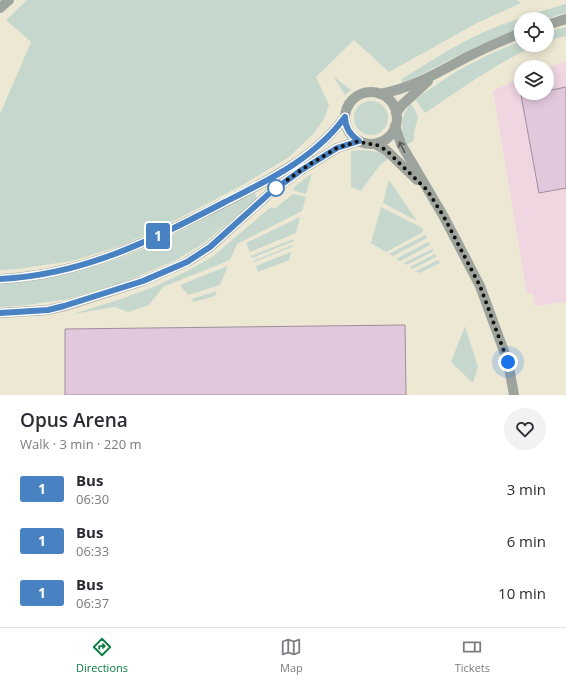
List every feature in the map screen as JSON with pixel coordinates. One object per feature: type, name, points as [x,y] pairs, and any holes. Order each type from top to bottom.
[{"type":"street","points":[[0,8],[9,0]]},
{"type":"street","points":[[554,23],[566,19]]},
{"type":"street","points":[[396,113],[409,97],[434,76],[468,56],[514,36]]},
{"type":"street","points":[[380,94],[392,92],[434,76]]},
{"type":"street","points":[[395,126],[390,136],[383,141],[375,144],[367,144],[359,141],[347,130],[345,117],[348,106],[352,100],[359,95],[373,92],[388,99],[393,105],[396,113],[395,126],[400,144],[450,228],[480,286],[508,362],[514,395]]},
{"type":"street","points":[[0,279],[40,275],[97,261],[135,247],[167,232],[277,175],[313,150],[327,138],[345,117]]},
{"type":"street","points":[[0,313],[48,310],[64,306],[143,281],[187,262],[210,247],[271,192],[300,171],[337,148],[359,141]]},
{"type":"street","points":[[375,144],[386,150],[427,190]]},
{"type":"shaded area","points":[[566,61],[566,302],[535,306],[533,293],[527,294],[493,91],[514,81],[514,100],[554,100],[554,65]]},
{"type":"green space","points":[[27,0],[517,0],[521,3],[477,23],[389,72],[354,40],[316,77],[329,105],[324,119],[314,133],[289,157],[239,187],[162,227],[120,246],[72,261],[0,270],[0,114],[31,42],[6,20]]},
{"type":"green space","points":[[566,4],[566,13],[554,16],[554,12],[539,12]]},
{"type":"green space","points":[[514,21],[514,31],[476,47],[404,83],[401,82],[403,78],[446,52],[473,37]]},
{"type":"green space","points":[[566,27],[566,36],[554,39],[554,30]]},
{"type":"green space","points":[[514,44],[514,52],[522,52],[493,68],[425,113],[415,99],[457,71],[490,54]]},
{"type":"green space","points":[[333,76],[351,90],[345,95]]},
{"type":"green space","points":[[368,101],[374,101],[383,106],[387,112],[387,124],[383,130],[374,135],[368,135],[359,130],[354,121],[354,115],[359,106]]},
{"type":"green space","points":[[411,104],[418,118],[414,132],[414,139],[406,145],[402,124],[404,114]]},
{"type":"green space","points":[[351,151],[373,151],[390,157],[379,166],[361,191],[351,187]]},
{"type":"green space","points":[[312,173],[306,194],[295,191],[293,188]]},
{"type":"green space","points":[[389,180],[417,221],[383,203]]},
{"type":"green space","points":[[255,193],[257,199],[204,243],[176,260],[124,282],[69,299],[0,307],[0,283],[75,271],[99,265],[139,251]]},
{"type":"green space","points":[[293,194],[306,197],[302,211],[237,244],[230,260],[163,287],[149,305],[128,312],[115,307],[73,314],[156,286],[187,271],[212,257],[271,207],[274,209]]},
{"type":"green space","points":[[381,207],[422,228],[423,232],[386,252],[371,243]]},
{"type":"green space","points":[[300,217],[296,233],[250,252],[246,243]]},
{"type":"green space","points":[[425,235],[427,238],[393,256],[389,254]]},
{"type":"green space","points":[[294,239],[294,241],[252,258],[251,256]]},
{"type":"green space","points":[[428,242],[430,245],[400,261],[396,259]]},
{"type":"green space","points":[[293,245],[292,247],[254,262],[253,261]]},
{"type":"green space","points":[[432,249],[434,251],[406,265],[404,263]]},
{"type":"green space","points":[[291,252],[289,260],[258,272],[256,266]]},
{"type":"green space","points":[[435,254],[436,257],[412,269],[410,267]]},
{"type":"green space","points":[[438,260],[440,263],[419,273],[416,271]]},
{"type":"green space","points":[[228,266],[220,285],[188,295],[180,285]]},
{"type":"green space","points":[[217,291],[215,296],[194,302],[191,299]]},
{"type":"green space","points":[[465,326],[478,367],[473,383],[451,362]]},
{"type":"building","points":[[566,87],[566,188],[539,193],[522,100],[554,100],[554,90]]},
{"type":"building","points":[[405,325],[406,395],[65,395],[65,329]]},
{"type":"bus line","name":"1","points":[[0,279],[40,275],[70,269],[135,247],[167,232],[252,189],[292,166],[336,130],[345,117],[347,130],[359,141],[347,144],[326,154],[284,182],[271,192],[225,235],[187,262],[143,281],[64,306],[48,310],[0,313]]},
{"type":"route","points":[[276,188],[326,154],[347,144],[359,141],[367,144],[375,144],[386,150],[427,190],[444,217],[460,245],[480,286],[494,320],[508,362]]}]
